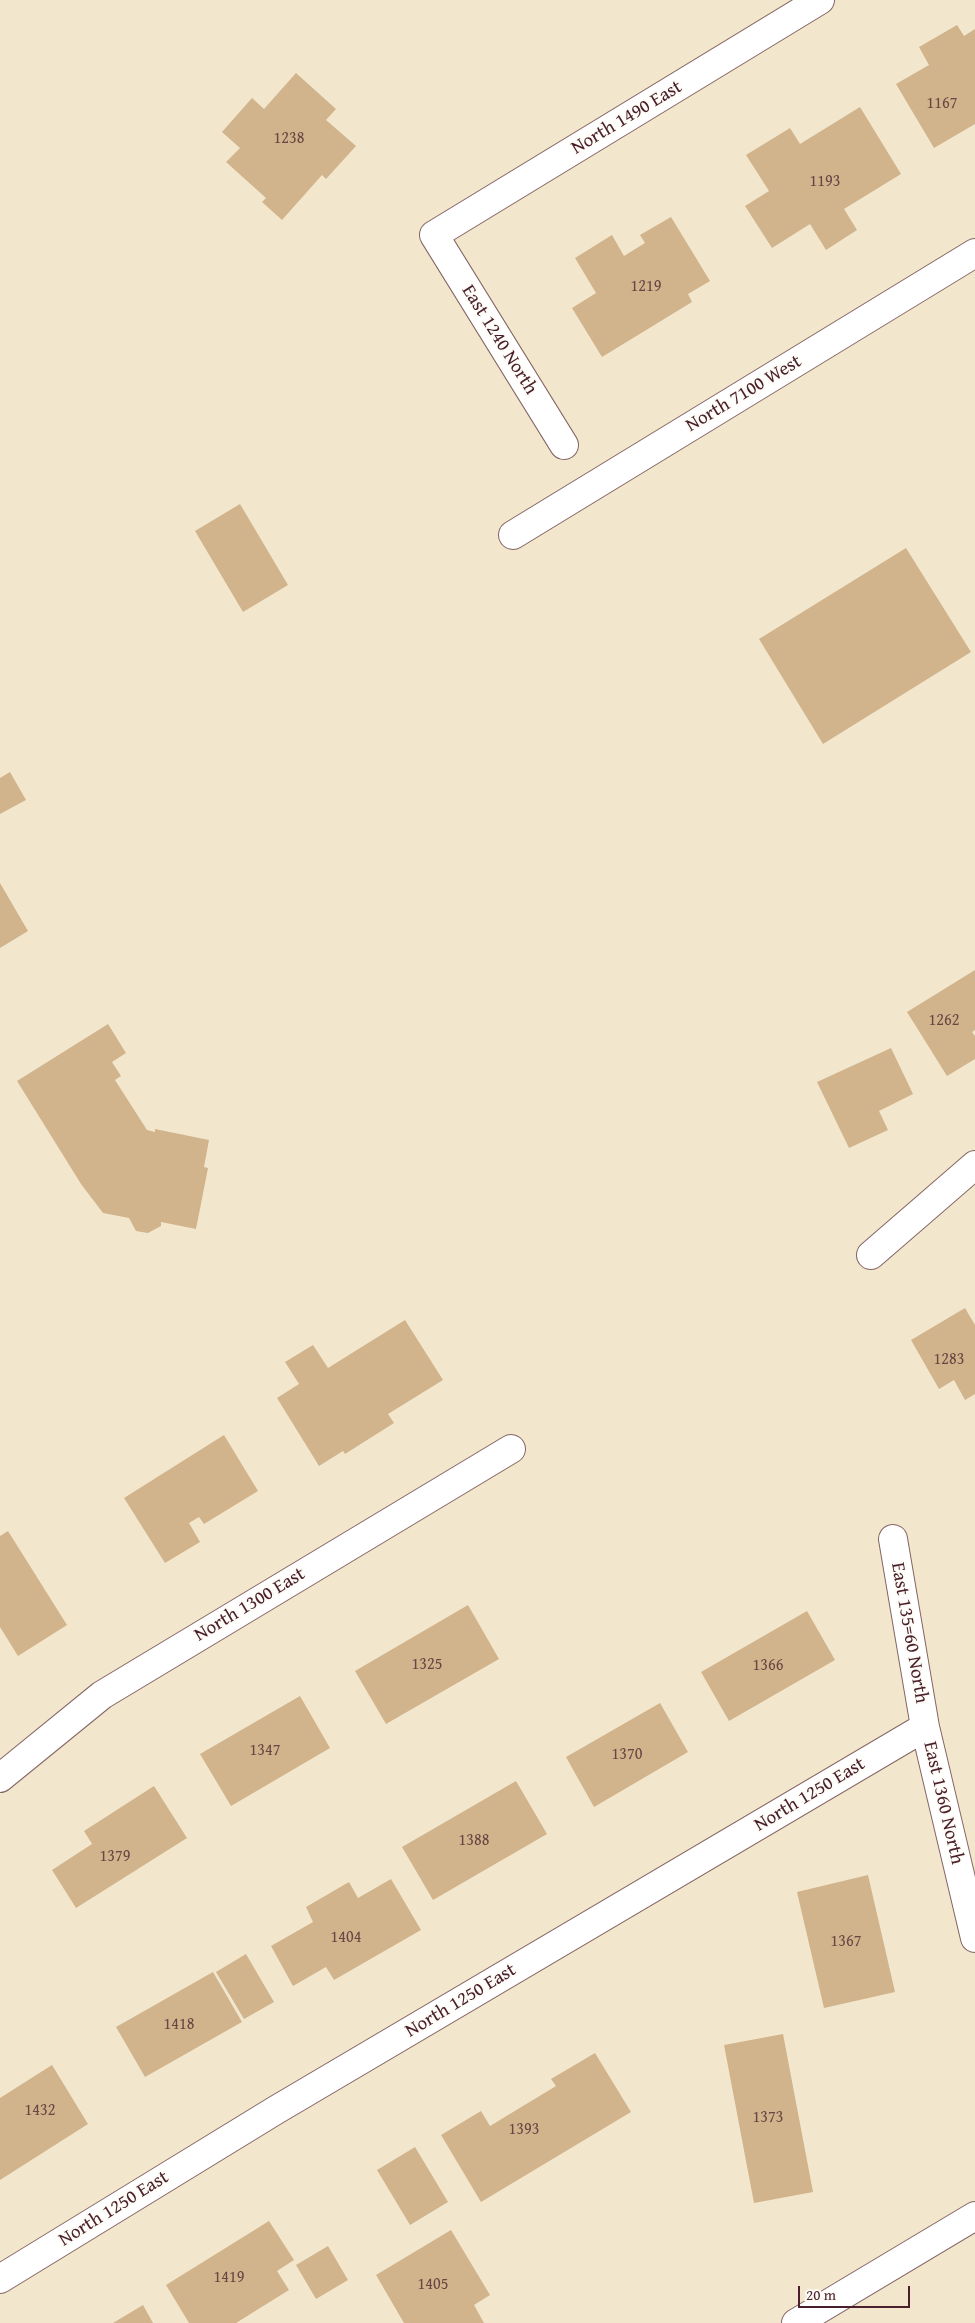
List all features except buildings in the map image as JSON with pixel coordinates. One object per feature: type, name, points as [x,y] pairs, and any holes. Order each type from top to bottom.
[{"type":"street","name":"North 1490 East","points":[[434,236],[820,0]]},
{"type":"street","name":"East 1240 North","points":[[434,236],[564,445]]},
{"type":"street","name":"North 7100 West","points":[[513,535],[975,253]]},
{"type":"street","points":[[871,1255],[975,1166]]},
{"type":"street","name":"North 1300 East","points":[[0,1778],[102,1695],[511,1448]]},
{"type":"street","name":"East 135=60 North","points":[[893,1539],[925,1726]]},
{"type":"street","name":"East 1360 North","points":[[925,1726],[975,1938]]},
{"type":"street","name":"North 1250 East","points":[[0,2280],[276,2110],[925,1726]]},
{"type":"street","points":[[796,2323],[975,2216]]}]
